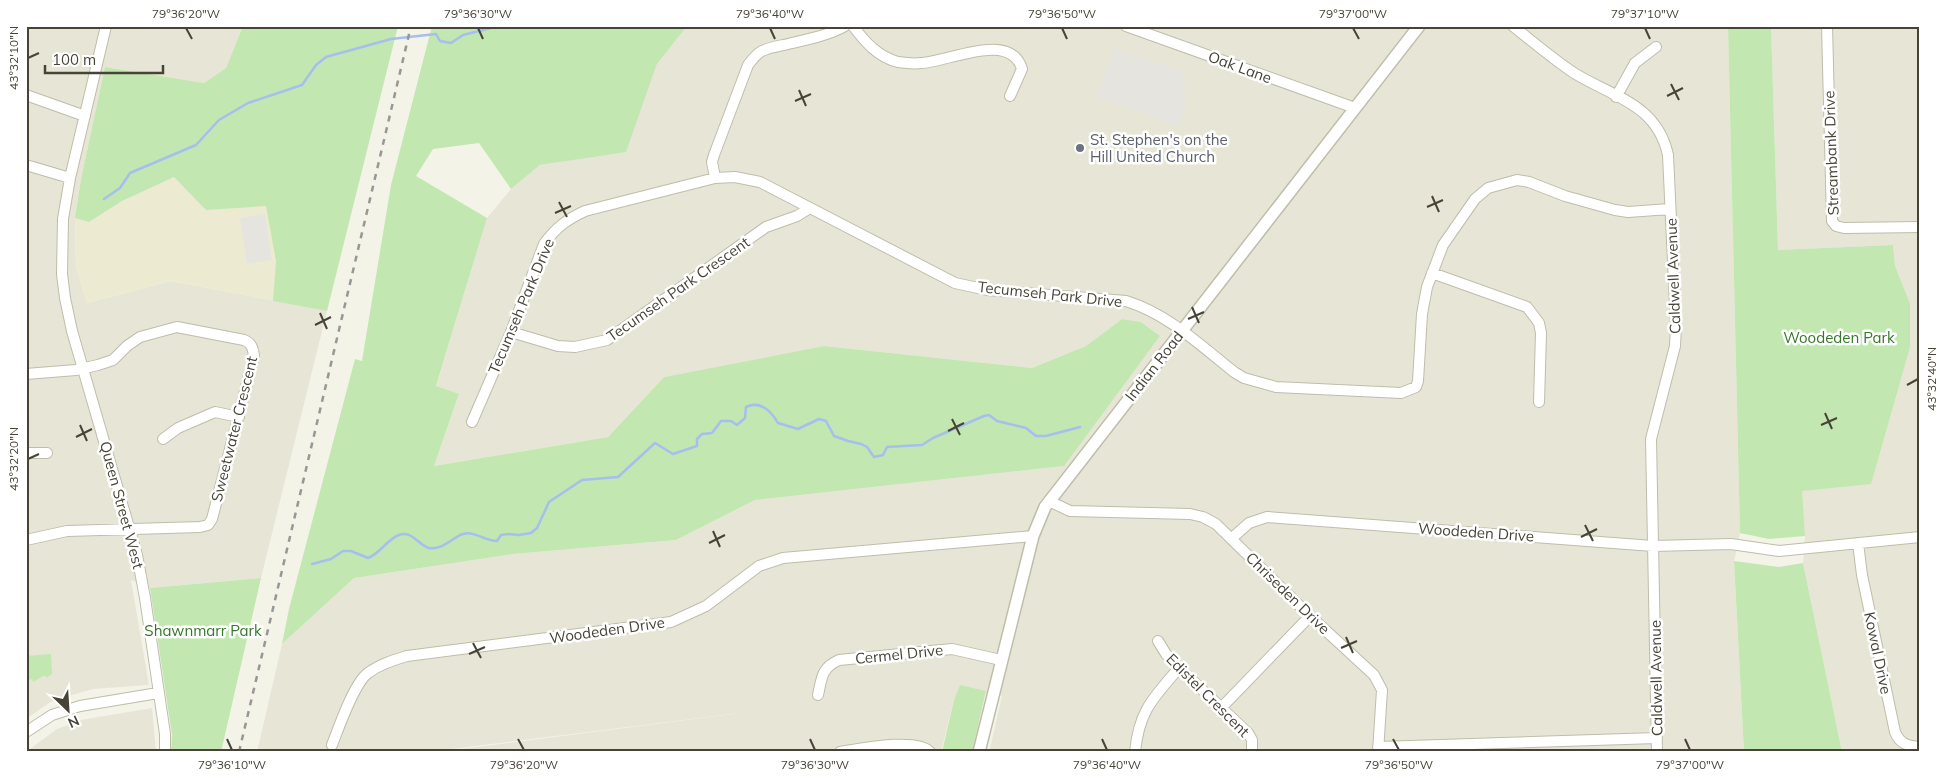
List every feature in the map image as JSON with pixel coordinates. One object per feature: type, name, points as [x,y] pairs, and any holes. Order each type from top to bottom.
[{"type":"street","name":"Queen Street West","points":[[106,26],[70,178],[62,236],[62,274],[68,313],[130,528],[145,598],[165,734],[165,752]]},
{"type":"street","points":[[715,178],[712,162],[714,155],[748,65],[760,52],[772,46],[801,41],[836,31],[845,26]]},
{"type":"street","points":[[853,26],[865,42],[889,59],[899,62],[922,64],[983,50],[996,50],[1014,54],[1020,61],[1022,69],[1010,96]]},
{"type":"street","name":"Oak Lane","points":[[1126,26],[1355,108]]},
{"type":"street","name":"Indian Road","points":[[979,752],[1034,536],[1039,519],[1049,500],[1419,26]]},
{"type":"street","name":"Caldwell Avenue","points":[[1513,26],[1573,72],[1640,109],[1659,129],[1668,155],[1676,333],[1675,346],[1651,439],[1657,752]]},
{"type":"street","name":"Streambank Drive","points":[[1826,26],[1832,221],[1836,226],[1844,228],[1920,227]]},
{"type":"street","points":[[1616,97],[1635,63],[1656,47]]},
{"type":"street","points":[[26,94],[85,116]]},
{"type":"street","points":[[26,165],[70,178]]},
{"type":"street","name":"Tecumseh Park Drive","points":[[472,422],[511,332],[544,244],[552,232],[567,219],[585,211],[715,178],[735,177],[760,182],[955,283],[987,290],[1126,301],[1154,312],[1244,378],[1276,386],[1401,392],[1416,387],[1418,381],[1423,302],[1443,245],[1475,199],[1488,188],[1502,182],[1517,180],[1529,182],[1600,206],[1628,212],[1670,209]]},
{"type":"street","name":"Tecumseh Park Crescent","points":[[511,332],[558,346],[575,347],[606,340],[766,227],[797,216],[810,208]]},
{"type":"street","points":[[1432,273],[1520,303],[1534,314],[1539,323],[1541,333],[1539,402]]},
{"type":"street","name":"Sweetwater Crescent","points":[[26,374],[83,368],[113,360],[127,346],[140,337],[177,328],[249,342],[254,356],[212,519],[208,525],[200,527],[130,528]]},
{"type":"street","points":[[163,439],[178,428],[215,412],[239,417]]},
{"type":"street","points":[[26,453],[47,453]]},
{"type":"street","points":[[1049,500],[1070,511],[1190,514],[1216,524],[1232,538]]},
{"type":"street","name":"Woodeden Drive","points":[[1232,538],[1249,524],[1267,517],[1653,546],[1731,544],[1779,551],[1920,537]]},
{"type":"street","points":[[26,540],[66,532],[130,528]]},
{"type":"street","name":"Woodeden Drive","points":[[332,745],[352,697],[366,674],[380,665],[407,656],[670,622],[706,606],[737,580],[759,566],[782,558],[1034,536]]},
{"type":"street","name":"Chriseden Drive","points":[[1232,538],[1310,616],[1374,675],[1379,682],[1382,690],[1378,749]]},
{"type":"street","name":"Kowal Drive","points":[[1858,543],[1862,575],[1895,732],[1898,740],[1904,744],[1920,748]]},
{"type":"street","points":[[1222,707],[1310,616]]},
{"type":"street","name":"Edistel Crescent","points":[[1158,641],[1166,654],[1179,668],[1248,733],[1252,740],[1252,752]]},
{"type":"street","name":"Cermel Drive","points":[[818,695],[823,672],[828,665],[839,660],[952,648],[1001,660]]},
{"type":"street","points":[[1134,752],[1137,730],[1150,701],[1179,668]]},
{"type":"street","points":[[26,732],[52,715],[80,706],[158,693]]},
{"type":"street","points":[[1378,749],[1657,738]]},
{"type":"street","points":[[840,752],[905,744],[927,748],[930,752]]},
{"type":"shaded area","points":[[26,26],[243,26],[226,68],[204,83],[105,67],[81,179],[75,218],[76,267],[87,303],[171,281],[327,311],[261,578],[150,588],[131,580],[149,685],[93,689],[52,701],[26,719]]},
{"type":"shaded area","points":[[687,26],[1728,26],[1740,533],[1734,562],[1744,752],[989,752],[1002,696],[960,686],[954,700],[941,752],[437,752],[796,706],[428,752],[257,752],[282,644],[354,578],[513,554],[676,540],[755,500],[1063,466],[1160,336],[1141,322],[1122,319],[1086,346],[1032,368],[824,346],[664,377],[608,437],[434,466],[459,395],[436,387],[487,218],[511,189],[540,165],[626,151],[657,64]]},
{"type":"shaded area","points":[[1771,26],[1920,26],[1920,752],[1842,752],[1803,563],[1805,536],[1801,491],[1910,303],[1895,266],[1893,245],[1778,250]]},
{"type":"shaded area","points":[[1113,48],[1184,72],[1185,108],[1178,126],[1097,97]]},
{"type":"shaded area","points":[[222,160],[251,162],[316,309],[171,281],[87,303],[76,267],[75,218],[89,222],[122,201],[163,181]]},
{"type":"shaded area","points":[[265,214],[272,260],[247,264],[240,218]]},
{"type":"shaded area","points":[[152,708],[156,752],[26,752],[57,729],[81,720]]},
{"type":"green space","points":[[243,26],[398,26],[327,311],[273,301],[276,261],[266,206],[206,210],[174,177],[122,201],[89,222],[75,218],[81,179],[105,67],[204,83],[226,68]]},
{"type":"green space","points":[[432,26],[687,26],[657,64],[626,152],[540,165],[511,189],[479,143],[433,149],[416,176],[487,218],[436,386],[459,394],[434,466],[608,437],[664,377],[824,346],[1032,368],[1086,346],[1122,319],[1141,322],[1160,336],[1064,466],[755,500],[676,540],[513,554],[354,578],[282,644],[289,609],[355,359],[362,361],[391,185]]},
{"type":"green space","name":"Woodeden Park","points":[[1728,26],[1771,26],[1778,250],[1893,245],[1895,266],[1910,303],[1910,347],[1871,484],[1802,491],[1805,536],[1769,539],[1740,533]]},
{"type":"green space","points":[[1734,561],[1779,567],[1803,563],[1842,752],[1744,752]]},
{"type":"green space","name":"Shawnmarr Park","points":[[261,578],[221,752],[171,752],[172,735],[150,588]]},
{"type":"green space","points":[[51,654],[52,674],[46,678],[45,675],[33,682],[32,679],[26,682],[26,656]]},
{"type":"green space","points":[[960,685],[986,691],[972,752],[942,752],[954,700]]},
{"type":"waterway","points":[[104,199],[120,188],[130,173],[196,145],[219,120],[248,103],[302,85],[316,65],[326,57],[391,39],[436,34],[440,41],[451,43],[463,35],[499,26]]},
{"type":"waterway","points":[[312,564],[331,559],[343,551],[351,551],[368,558],[373,556],[394,537],[404,534],[408,534],[425,546],[433,548],[442,546],[460,535],[469,533],[497,541],[501,535],[531,533],[537,528],[549,502],[582,480],[618,477],[655,443],[673,454],[697,446],[697,439],[702,434],[712,433],[721,421],[731,421],[737,425],[745,418],[746,407],[751,405],[765,408],[778,423],[798,429],[819,419],[826,421],[834,436],[867,447],[874,457],[883,455],[887,447],[922,445],[933,438],[989,415],[997,421],[1026,428],[1036,436],[1046,436],[1080,427]]},
{"type":"railway","points":[[239,752],[411,26]]},
{"type":"place","name":"St. Stephen's on the Hill United Church","points":[[1080,148]]}]
